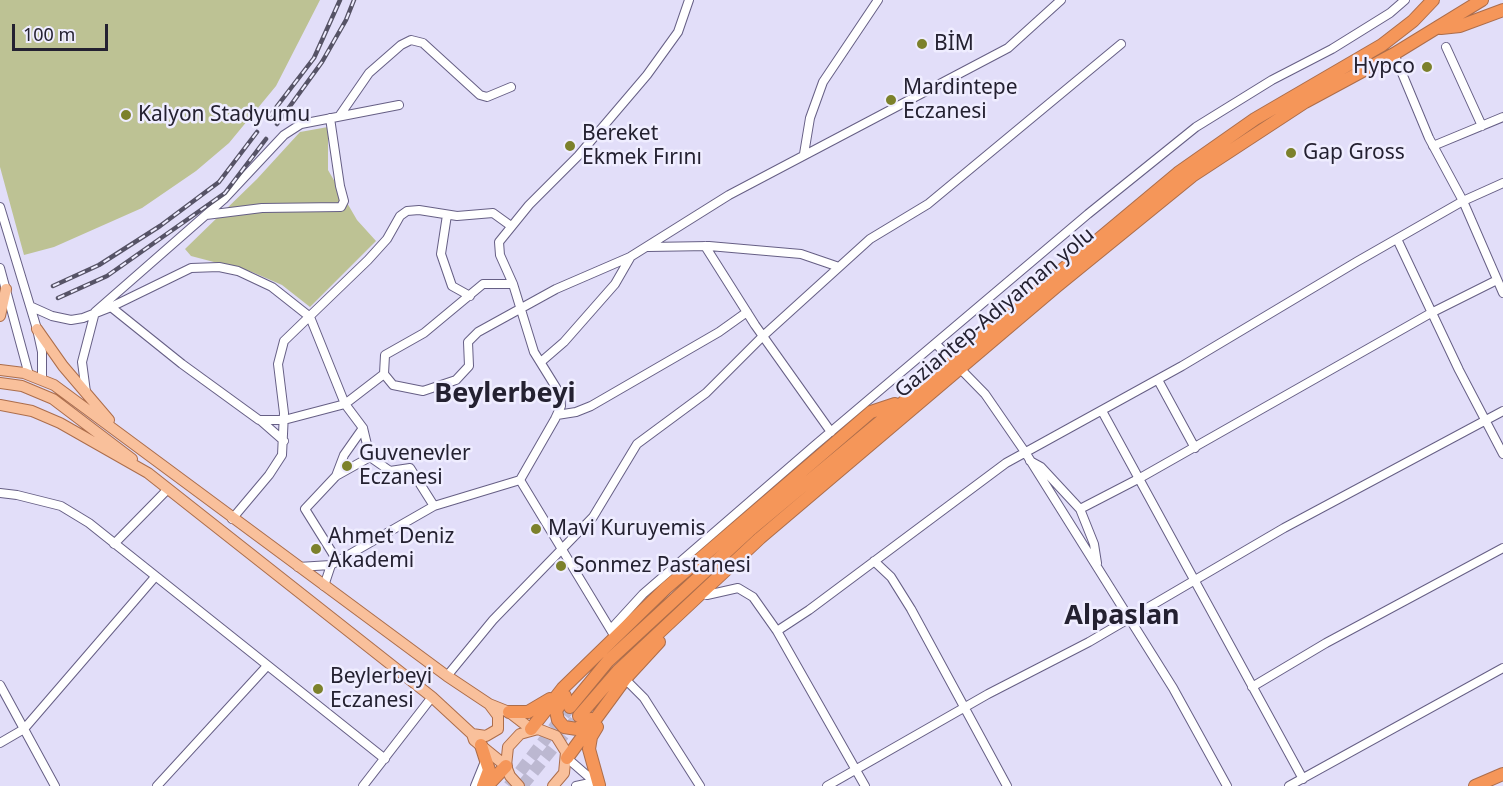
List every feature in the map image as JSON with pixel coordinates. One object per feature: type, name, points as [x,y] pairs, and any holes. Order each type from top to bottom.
[{"type":"highway","name":"Gaziantep-Adıyaman yolu","points":[[1433,0],[1413,21],[1382,45],[1255,119],[1178,173],[956,363],[915,406],[692,600],[574,712],[608,661],[749,531],[902,401],[956,363],[1192,176],[1305,102],[1394,54],[1482,0]]},
{"type":"highway","points":[[1434,29],[1460,26],[1503,10]]},
{"type":"highway","points":[[902,401],[871,412],[613,633],[558,706],[557,715],[560,724],[568,729],[582,728],[679,620],[904,424],[915,406]]},
{"type":"highway","points":[[531,729],[563,688],[601,651]]},
{"type":"highway","points":[[600,786],[590,759],[591,737],[625,679]]},
{"type":"highway","points":[[509,712],[528,712],[563,688]]},
{"type":"highway","points":[[567,758],[618,690]]},
{"type":"highway","points":[[481,745],[489,770],[485,786]]},
{"type":"highway","points":[[485,786],[506,766]]},
{"type":"highway","points":[[1475,786],[1503,774]]},
{"type":"main road","points":[[0,316],[6,289]]},
{"type":"main road","points":[[37,329],[86,395],[127,440]]},
{"type":"main road","points":[[0,370],[29,375],[54,385],[447,676],[489,704],[509,712],[531,729]]},
{"type":"main road","points":[[29,375],[33,390]]},
{"type":"main road","points":[[33,390],[42,380]]},
{"type":"main road","points":[[0,383],[33,390],[69,409],[167,490],[286,580],[432,697],[506,766]]},
{"type":"main road","points":[[0,405],[32,411],[60,423],[148,473]]},
{"type":"main road","points":[[472,734],[486,736],[498,729],[498,716],[489,704]]},
{"type":"main road","points":[[519,786],[510,776],[506,766],[506,754],[511,742],[520,734],[531,729],[544,730],[556,736],[564,746],[567,758],[564,773],[553,786]]},
{"type":"street","points":[[298,567],[334,563],[434,506],[520,480],[557,415],[561,406],[560,394],[542,361],[534,352],[513,284],[500,255],[499,242],[578,156],[647,75],[678,32],[689,0]]},
{"type":"street","points":[[804,154],[810,118],[823,82],[878,0]]},
{"type":"street","points":[[513,284],[483,284],[424,333],[385,356],[384,374],[393,385],[423,391],[456,380],[470,366],[468,342],[478,332],[521,308],[630,257],[729,195],[1008,48],[1061,0]]},
{"type":"street","points":[[520,480],[613,633],[643,594],[1088,214],[1196,127],[1272,80],[1332,49],[1390,14],[1405,0]]},
{"type":"street","points":[[340,115],[369,73],[401,45],[411,40],[423,43],[480,95],[487,97],[511,87]]},
{"type":"street","points":[[447,676],[493,620],[593,518],[637,444],[706,393],[763,336],[870,239],[928,204],[1121,44]]},
{"type":"street","points":[[1446,47],[1482,126]]},
{"type":"street","points":[[1394,54],[1433,146],[1463,201],[1503,293]]},
{"type":"street","points":[[86,395],[81,362],[95,312],[206,215],[290,130],[301,124],[340,115],[399,105]]},
{"type":"street","points":[[1433,146],[1503,117]]},
{"type":"street","points":[[206,215],[262,208],[341,207],[344,201],[339,186],[330,118]]},
{"type":"street","points":[[777,631],[1025,452],[1158,380],[1397,238],[1463,201],[1503,183]]},
{"type":"street","points":[[0,207],[32,308],[42,352],[42,380]]},
{"type":"street","points":[[232,519],[269,475],[282,455],[284,420],[278,364],[284,341],[368,260],[407,211],[419,210],[447,215],[493,213],[512,226]]},
{"type":"street","points":[[447,215],[441,254],[452,286],[470,296]]},
{"type":"street","points":[[1397,238],[1431,313],[1503,454]]},
{"type":"street","points":[[647,247],[705,246],[801,254],[839,267]]},
{"type":"street","points":[[705,246],[763,336],[831,432]]},
{"type":"street","points":[[542,361],[564,342],[615,284],[630,257]]},
{"type":"street","points":[[32,308],[71,320],[83,318],[111,307],[191,268],[207,267],[251,276],[272,287],[310,316],[345,404],[363,428],[370,457],[390,471],[410,468],[434,506]]},
{"type":"street","points":[[0,268],[29,375]]},
{"type":"street","points":[[1080,509],[1195,448],[1431,313],[1497,280]]},
{"type":"street","points":[[111,307],[284,441]]},
{"type":"street","points":[[557,415],[591,406],[711,336],[747,312]]},
{"type":"street","points":[[936,344],[985,394],[1025,452],[1173,688],[1227,786]]},
{"type":"street","points":[[259,420],[284,420],[345,404],[384,374]]},
{"type":"street","points":[[1158,380],[1195,448]]},
{"type":"street","points":[[1102,411],[1303,779]]},
{"type":"street","points":[[827,786],[963,708],[1089,642],[1284,528],[1503,411]]},
{"type":"street","points":[[336,476],[344,455],[363,428]]},
{"type":"street","points":[[334,563],[305,509],[336,476],[370,457]]},
{"type":"street","points":[[1030,461],[1041,467],[1080,509],[1094,544],[1097,567]]},
{"type":"street","points":[[114,544],[167,490]]},
{"type":"street","points":[[0,493],[61,506],[89,523],[385,759]]},
{"type":"street","points":[[1252,687],[1326,643],[1503,548]]},
{"type":"street","points":[[874,561],[891,577],[911,609],[1007,786]]},
{"type":"street","points":[[324,586],[334,563]]},
{"type":"street","points":[[0,743],[24,729],[155,577]]},
{"type":"street","points":[[707,595],[742,589],[753,597],[777,631],[864,786]]},
{"type":"street","points":[[157,786],[267,666]]},
{"type":"street","points":[[1289,786],[1503,668]]},
{"type":"street","points":[[625,679],[645,698],[700,786]]},
{"type":"street","points":[[0,685],[55,786]]},
{"type":"street","points":[[363,786],[432,697]]},
{"type":"street","points":[[567,758],[600,786]]},
{"type":"street","points":[[475,786],[487,759]]},
{"type":"street","points":[[576,786],[590,783],[600,786]]},
{"type":"green space","name":"Kalyon Stadyumu","points":[[0,0],[320,0],[276,86],[229,143],[196,171],[142,208],[54,247],[24,255],[0,167]]},
{"type":"green space","points":[[328,127],[328,170],[357,220],[376,241],[310,307],[282,285],[252,272],[191,256],[185,249],[257,179],[300,132]]},
{"type":"tunnel","points":[[509,786],[570,707]]},
{"type":"tunnel","points":[[522,786],[579,716]]},
{"type":"railway","points":[[268,118],[314,58],[340,0]]},
{"type":"railway","points":[[277,124],[322,62],[346,20],[354,0]]},
{"type":"railway","points":[[53,286],[99,265],[160,226],[219,182],[257,132]]},
{"type":"railway","points":[[58,298],[107,276],[225,193],[266,139]]},
{"type":"place","name":"BİM","points":[[922,44]]},
{"type":"place","name":"Hypco","points":[[1427,67]]},
{"type":"place","name":"Mardintepe Eczanesi","points":[[891,100]]},
{"type":"place","name":"Kalyon Stadyumu","points":[[126,115]]},
{"type":"place","name":"Bereket Ekmek Fırını","points":[[570,146]]},
{"type":"place","name":"Gap Gross","points":[[1291,153]]},
{"type":"place","name":"Guvenevler Eczanesi","points":[[347,466]]},
{"type":"place","name":"Mavi Kuruyemis","points":[[536,529]]},
{"type":"place","name":"Ahmet Deniz Akademi","points":[[316,549]]},
{"type":"place","name":"Sonmez Pastanesi","points":[[561,566]]},
{"type":"place","name":"Beylerbeyi Eczanesi","points":[[318,689]]},
{"type":"district","name":"Beylerbeyi","points":[[505,394]]},
{"type":"district","name":"Alpaslan","points":[[1122,616]]}]
